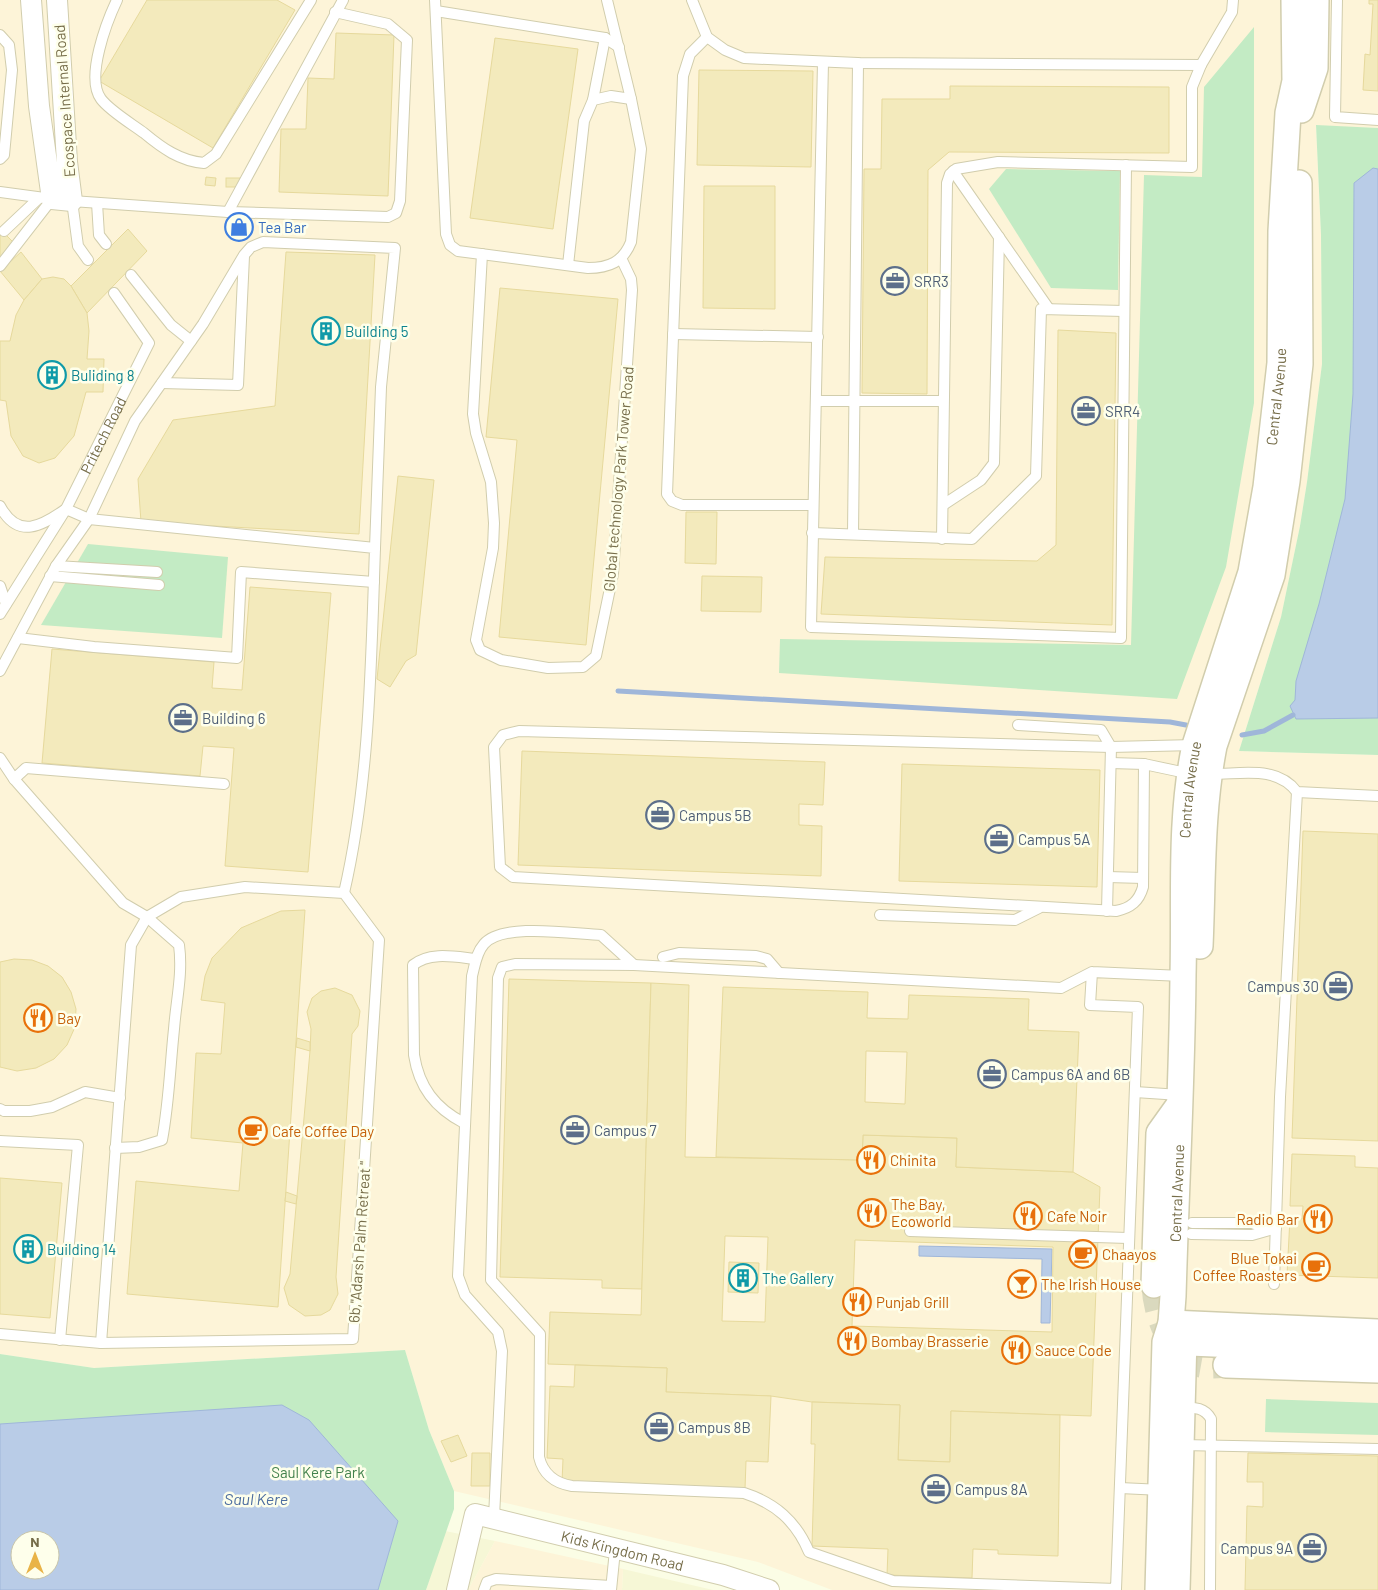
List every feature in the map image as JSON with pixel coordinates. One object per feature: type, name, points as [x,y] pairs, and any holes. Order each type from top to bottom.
[{"type":"street","name":"Ecospace Internal Road","points":[[31,0],[39,106],[46,162],[54,199]]},
{"type":"street","name":"Ecospace Internal Road","points":[[54,199],[67,162],[57,0]]},
{"type":"street","points":[[1283,0],[1283,75],[1293,114]]},
{"type":"street","name":"Central Avenue","points":[[1177,1590],[1170,1490],[1180,1445],[1181,1408],[1177,1333],[1191,1228],[1204,832],[1195,745],[1251,572],[1266,487],[1280,363],[1281,231],[1295,82],[1294,0]]},
{"type":"street","name":"Central Avenue","points":[[1158,1590],[1170,1490],[1177,1333],[1179,1100],[1185,832],[1199,774],[1214,746],[1272,575],[1287,481],[1300,364],[1293,114],[1303,84],[1304,0]]},
{"type":"street","points":[[1293,114],[1315,68],[1316,0]]},
{"type":"street","points":[[39,106],[63,105]]},
{"type":"street","points":[[46,162],[67,162]]},
{"type":"street","points":[[1154,1285],[1159,1133],[1179,1100]]},
{"type":"street","points":[[1177,1333],[1378,1332]]},
{"type":"street","points":[[1177,1333],[1378,1351]]},
{"type":"street","points":[[1226,1365],[1378,1370]]},
{"type":"street","points":[[457,1590],[484,1516]]},
{"type":"street","name":"Kids Kingdom Road","points":[[484,1516],[615,1550],[722,1583],[769,1590]]},
{"type":"lane","points":[[117,0],[108,19],[95,75],[100,99],[162,147],[189,162],[204,163],[216,154],[311,0]]},
{"type":"lane","points":[[228,212],[343,0]]},
{"type":"lane","points":[[435,0],[446,234],[450,245],[458,251],[602,268],[621,258],[631,242],[641,149],[607,0]]},
{"type":"lane","points":[[692,0],[707,37],[725,50],[744,58],[858,63],[1201,65]]},
{"type":"lane","points":[[942,539],[947,183],[953,171],[956,168],[998,162],[1192,167],[1192,88],[1201,65],[1232,12],[1233,0]]},
{"type":"lane","points":[[1337,0],[1335,117],[1378,120]]},
{"type":"lane","points":[[436,11],[605,38],[619,47]]},
{"type":"lane","points":[[0,192],[97,203],[228,212],[388,217],[396,213],[400,201],[407,40],[388,24],[335,12]]},
{"type":"lane","points":[[0,35],[9,45],[12,70],[4,155],[0,159]]},
{"type":"lane","points":[[707,37],[690,54],[683,76],[667,494],[672,501],[682,506],[812,505]]},
{"type":"lane","points":[[568,264],[584,122],[593,100],[605,38]]},
{"type":"lane","points":[[824,62],[817,401],[812,505],[811,627],[1122,638],[1126,165]]},
{"type":"lane","points":[[852,534],[858,63]]},
{"type":"lane","points":[[593,100],[611,96],[631,99]]},
{"type":"lane","points":[[953,171],[1050,309]]},
{"type":"lane","points":[[4,230],[54,199]]},
{"type":"lane","points":[[54,199],[78,246],[88,260]]},
{"type":"lane","points":[[0,266],[54,199]]},
{"type":"lane","points":[[97,203],[99,235],[106,244]]},
{"type":"lane","points":[[943,505],[981,480],[994,463],[999,237]]},
{"type":"lane","points":[[0,671],[50,576],[89,518],[135,421],[191,342],[244,255],[252,247],[263,242],[395,248],[381,388],[369,705],[353,855],[344,893],[244,886],[181,897],[147,917],[131,945],[101,1344],[0,1334]]},
{"type":"lane","name":"Global technology Park Tower Road","points":[[482,254],[474,414],[476,433],[490,482],[494,523],[493,548],[476,635],[477,645],[480,650],[501,660],[548,668],[583,667],[596,656],[613,574],[632,290],[631,279],[621,258]]},
{"type":"lane","points":[[162,383],[238,385],[244,255]]},
{"type":"lane","points":[[131,275],[171,326],[191,342]]},
{"type":"lane","name":"Pritech Road","points":[[0,506],[7,519],[18,525],[34,528],[66,509],[149,343],[114,293]]},
{"type":"lane","points":[[812,533],[972,539],[1036,476],[1041,309],[1124,311]]},
{"type":"lane","points":[[673,334],[818,337]]},
{"type":"lane","points":[[817,401],[943,401]]},
{"type":"lane","points":[[0,614],[66,509],[89,518],[375,548]]},
{"type":"lane","points":[[56,566],[156,572]]},
{"type":"lane","points":[[18,638],[94,647],[237,658],[241,572],[374,582]]},
{"type":"lane","points":[[50,576],[160,585]]},
{"type":"lane","points":[[0,586],[6,604]]},
{"type":"lane","points":[[1018,725],[1101,730],[1111,747],[1107,911]]},
{"type":"lane","points":[[1144,764],[1143,878],[1141,894],[1132,906],[1116,911],[513,877],[500,867],[494,747],[503,735],[519,731],[1111,747],[1195,745]]},
{"type":"lane","points":[[0,758],[14,779],[123,903],[147,917],[180,945],[182,965],[174,1028],[168,1108],[162,1140],[139,1147],[115,1148]]},
{"type":"lane","points":[[1110,763],[1144,764],[1199,774],[1265,772],[1289,781],[1297,792],[1272,1228],[1274,1284]]},
{"type":"lane","points":[[14,779],[26,768],[224,784]]},
{"type":"lane","points":[[1297,792],[1378,796]]},
{"type":"lane","points":[[1108,877],[1143,878]]},
{"type":"lane","name":"6b,\"Adarsh Palm Retreat \"","points":[[101,1344],[353,1339],[379,940],[344,893]]},
{"type":"lane","points":[[880,914],[1015,920],[1039,908]]},
{"type":"lane","points":[[484,1516],[502,1351],[498,1332],[465,1294],[458,1276],[472,976],[478,951],[486,942],[515,931],[601,935],[634,965]]},
{"type":"lane","points":[[663,957],[679,953],[756,956],[768,959],[779,973]]},
{"type":"lane","points":[[464,1123],[434,1102],[420,1081],[414,1055],[413,965],[426,957],[433,956],[476,959]]},
{"type":"lane","points":[[1092,972],[1090,1005],[1138,1007],[1116,1588],[1016,1588],[893,1581],[809,1552],[803,1539],[786,1516],[767,1502],[744,1492],[572,1486],[555,1481],[544,1470],[539,1457],[540,1334],[491,1280],[498,978],[502,967],[514,964],[634,965],[1062,988],[1092,972],[1183,976]]},
{"type":"lane","points":[[0,1109],[4,1112],[30,1112],[52,1107],[85,1092],[120,1098]]},
{"type":"lane","points":[[1134,1092],[1179,1100]]},
{"type":"lane","points":[[0,1141],[78,1145],[60,1340]]},
{"type":"lane","points":[[1191,1228],[1252,1223],[1272,1228]]},
{"type":"lane","points":[[910,1231],[1128,1238]]},
{"type":"lane","points":[[1181,1408],[1202,1409],[1208,1413],[1211,1419],[1210,1590]]},
{"type":"lane","points":[[1180,1445],[1378,1449]]},
{"type":"lane","points":[[1120,1488],[1170,1490]]},
{"type":"lane","points":[[484,1590],[487,1582],[496,1579],[611,1588],[615,1550]]},
{"type":"shaded area","points":[[0,0],[1378,0],[1378,128],[1316,126],[1321,235],[1322,364],[1300,526],[1281,617],[1239,751],[1378,755],[1378,1590],[832,1590],[758,1562],[454,1491],[429,1430],[405,1350],[94,1368],[0,1354]]},
{"type":"shaded area","points":[[445,1531],[495,1541],[468,1590],[426,1590]]},
{"type":"shaded area","points":[[495,1541],[623,1569],[622,1590],[468,1590]]},
{"type":"shaded area","points":[[623,1569],[713,1590],[622,1590]]},
{"type":"green space","points":[[1254,27],[1254,403],[1226,567],[1177,699],[779,673],[780,639],[1131,645],[1144,175],[1202,177],[1204,87]]},
{"type":"green space","points":[[1316,125],[1378,128],[1378,755],[1239,751],[1281,617],[1300,526],[1322,364],[1321,235]]},
{"type":"green space","points":[[1006,169],[1120,171],[1118,290],[1051,288],[989,189]]},
{"type":"green space","points":[[88,544],[228,557],[222,638],[41,625]]},
{"type":"green space","name":"Saul Kere","points":[[405,1350],[429,1430],[454,1491],[454,1509],[426,1590],[0,1590],[0,1354],[94,1368]]},
{"type":"green space","points":[[1266,1399],[1378,1403],[1378,1435],[1265,1432]]},
{"type":"water","points":[[1373,168],[1378,169],[1378,718],[1296,719],[1290,706],[1295,700],[1296,681],[1319,604],[1345,499],[1353,394],[1354,183]]},
{"type":"water","points":[[919,1246],[1052,1249],[1050,1323],[1041,1323],[1042,1259],[919,1256]]},
{"type":"water","name":"Saul Kere","points":[[282,1405],[309,1420],[398,1521],[378,1590],[0,1590],[0,1424]]},
{"type":"building","points":[[147,0],[277,0],[295,10],[213,148],[99,81]]},
{"type":"building","points":[[1369,0],[1378,0],[1378,91],[1363,90],[1365,54],[1370,55],[1373,4],[1369,4]]},
{"type":"building","points":[[336,33],[394,35],[388,196],[279,192],[281,129],[306,129],[308,78],[334,79]]},
{"type":"building","points":[[495,38],[578,49],[553,229],[470,218]]},
{"type":"building","points":[[699,70],[813,71],[811,167],[697,165]]},
{"type":"building","name":"SRR3","points":[[950,86],[1169,87],[1169,153],[949,152],[928,170],[927,394],[862,393],[864,169],[881,169],[882,99],[950,99]]},
{"type":"building","points":[[206,177],[216,178],[215,186],[205,185]]},
{"type":"building","points":[[226,178],[240,178],[240,187],[226,187]]},
{"type":"building","points":[[704,186],[775,186],[775,309],[703,308]]},
{"type":"building","name":"Tea Bar","points":[[229,219],[250,220],[251,234],[228,234]]},
{"type":"building","points":[[0,229],[14,243],[0,257]]},
{"type":"building","points":[[128,229],[147,251],[87,313],[71,286]]},
{"type":"building","points":[[21,252],[42,279],[24,300],[0,271]]},
{"type":"building","name":"Building 5","points":[[286,252],[375,255],[359,534],[141,522],[138,479],[173,420],[275,406]]},
{"type":"building","name":"Buliding 8","points":[[53,277],[64,279],[71,286],[87,313],[89,331],[87,359],[104,359],[103,392],[86,392],[74,436],[55,458],[39,463],[23,456],[11,436],[6,401],[0,400],[0,341],[10,341],[16,315],[24,300],[42,279]]},
{"type":"building","points":[[500,288],[618,299],[586,645],[499,637],[517,440],[486,437]]},
{"type":"building","name":"SRR4","points":[[1058,330],[1116,333],[1112,625],[821,614],[825,557],[1037,561],[1056,545]]},
{"type":"building","points":[[398,476],[434,480],[416,655],[406,661],[390,687],[377,679]]},
{"type":"building","points":[[686,512],[717,512],[716,564],[685,563]]},
{"type":"building","points":[[702,576],[762,577],[761,612],[701,611]]},
{"type":"building","name":"Building 6","points":[[250,587],[331,593],[308,872],[225,866],[234,748],[203,746],[200,776],[42,763],[52,649],[214,662],[212,688],[242,690]]},
{"type":"building","name":"Campus 5B","points":[[522,751],[825,762],[823,805],[799,804],[799,825],[822,826],[821,876],[518,865]]},
{"type":"building","name":"Campus 5A","points":[[902,764],[1100,770],[1097,887],[899,881]]},
{"type":"building","name":"Campus 30","points":[[1303,831],[1378,834],[1378,1141],[1292,1138]]},
{"type":"building","points":[[305,910],[278,1307],[127,1294],[136,1181],[239,1191],[243,1143],[191,1138],[196,1053],[221,1054],[225,1003],[201,1000],[205,976],[212,958],[241,928],[281,911]]},
{"type":"building","name":"Bay","points":[[14,959],[32,960],[48,966],[62,977],[71,992],[76,1009],[75,1027],[67,1045],[54,1059],[36,1068],[17,1071],[0,1067],[0,962]]},
{"type":"building","name":"Campus 7","points":[[509,979],[651,983],[642,1289],[602,1288],[602,1280],[500,1277]]},
{"type":"building","name":"The Bay, Ecoworld","points":[[651,983],[689,985],[685,1157],[862,1160],[863,1135],[957,1138],[956,1167],[1073,1172],[1100,1187],[1091,1416],[951,1411],[950,1462],[898,1460],[900,1405],[812,1402],[771,1396],[666,1392],[667,1368],[548,1364],[550,1312],[641,1315]],"holes":[[[725,1236],[768,1237],[765,1322],[722,1321]],[[855,1240],[1053,1247],[1052,1332],[852,1326]]]},
{"type":"building","name":"Campus 6A and 6B","points":[[723,987],[868,992],[867,1018],[908,1019],[909,995],[1029,999],[1028,1030],[1079,1032],[1073,1172],[956,1167],[957,1138],[863,1135],[862,1160],[716,1157]],"holes":[[[866,1051],[907,1052],[905,1104],[865,1102]]]},
{"type":"building","points":[[335,988],[352,995],[360,1011],[358,1026],[352,1034],[336,1277],[338,1294],[330,1310],[321,1315],[305,1316],[289,1305],[284,1288],[290,1274],[310,1051],[311,1029],[307,1012],[312,998],[321,991]]},
{"type":"building","points":[[297,1038],[310,1042],[310,1051],[296,1047]]},
{"type":"building","points":[[1292,1154],[1355,1156],[1355,1167],[1378,1168],[1378,1278],[1287,1275],[1290,1218],[1302,1219],[1303,1206],[1290,1206]]},
{"type":"building","name":"Building 14","points":[[0,1178],[62,1183],[50,1318],[0,1314]]},
{"type":"building","points":[[286,1192],[297,1196],[296,1204],[285,1201]]},
{"type":"building","name":"The Gallery","points":[[729,1262],[759,1263],[758,1293],[728,1292]]},
{"type":"building","name":"Campus 8B","points":[[575,1365],[667,1368],[666,1392],[771,1396],[768,1462],[746,1461],[745,1489],[562,1482],[563,1459],[547,1458],[550,1386],[574,1387]]},
{"type":"building","name":"Campus 8A","points":[[812,1402],[900,1405],[898,1460],[950,1462],[951,1411],[1060,1415],[1058,1556],[998,1554],[998,1550],[973,1549],[972,1578],[887,1575],[888,1549],[812,1546],[815,1444],[811,1444]]},
{"type":"building","points":[[458,1435],[467,1456],[451,1462],[441,1441]]},
{"type":"building","points":[[472,1453],[490,1453],[490,1486],[471,1486]]},
{"type":"building","name":"Campus 9A","points":[[1248,1453],[1378,1456],[1378,1590],[1245,1590],[1247,1506],[1263,1507],[1263,1482],[1247,1482]]},
{"type":"waterway","points":[[618,691],[1170,722],[1186,725]]},
{"type":"waterway","points":[[1242,735],[1264,731],[1293,715]]},
{"type":"tunnel","points":[[1154,1285],[1159,1316],[1168,1336],[1180,1353],[1192,1363],[1207,1366],[1226,1365]]},
{"type":"place","name":"Tea Bar","points":[[239,227]]},
{"type":"place","name":"SRR3","points":[[895,281]]},
{"type":"place","name":"Building 5","points":[[326,331]]},
{"type":"place","name":"Buliding 8","points":[[52,375]]},
{"type":"place","name":"SRR4","points":[[1086,411]]},
{"type":"place","name":"Building 6","points":[[183,718]]},
{"type":"place","name":"Campus 5B","points":[[660,815]]},
{"type":"place","name":"Campus 5A","points":[[999,839]]},
{"type":"place","name":"Campus 30","points":[[1338,986]]},
{"type":"place","name":"Bay","points":[[38,1018]]},
{"type":"place","name":"Campus 6A and 6B","points":[[992,1074]]},
{"type":"place","name":"Campus 7","points":[[575,1130]]},
{"type":"place","name":"Cafe Coffee Day","points":[[253,1131]]},
{"type":"place","name":"Chinita","points":[[871,1160]]},
{"type":"place","name":"The Bay, Ecoworld","points":[[872,1213]]},
{"type":"place","name":"Cafe Noir","points":[[1028,1216]]},
{"type":"place","name":"Radio Bar","points":[[1318,1219]]},
{"type":"place","name":"Building 14","points":[[28,1249]]},
{"type":"place","name":"Chaayos","points":[[1083,1254]]},
{"type":"place","name":"Blue Tokai Coffee Roasters","points":[[1316,1267]]},
{"type":"place","name":"The Gallery","points":[[743,1278]]},
{"type":"place","name":"The Irish House","points":[[1022,1284]]},
{"type":"place","name":"Punjab Grill","points":[[857,1302]]},
{"type":"place","name":"Bombay Brasserie","points":[[852,1341]]},
{"type":"place","name":"Sauce Code","points":[[1016,1350]]},
{"type":"place","name":"Campus 8B","points":[[659,1427]]},
{"type":"place","name":"Campus 8A","points":[[936,1489]]},
{"type":"place","name":"Campus 9A","points":[[1312,1548]]},
{"type":"park label","name":"Saul Kere Park","points":[[318,1472]]}]
